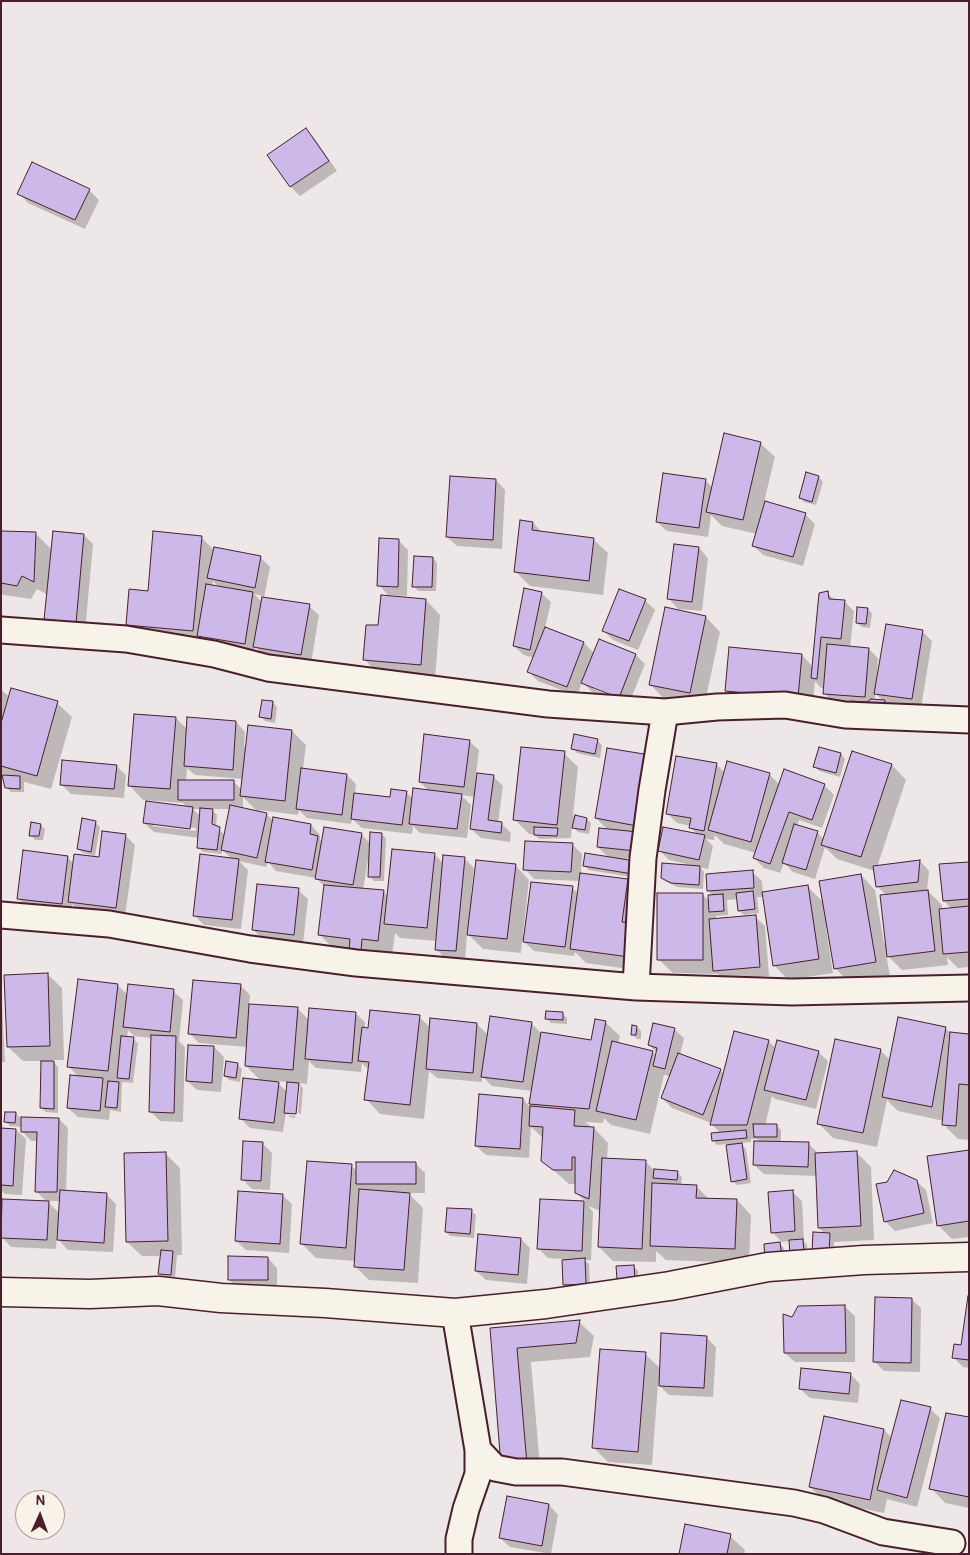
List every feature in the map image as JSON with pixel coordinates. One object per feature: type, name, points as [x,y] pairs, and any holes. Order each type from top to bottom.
[{"type":"street","points":[[1,630],[126,639],[214,654],[268,668],[548,704],[665,712],[717,707],[785,705],[845,715],[969,720]]},
{"type":"street","points":[[636,987],[644,858],[652,790],[665,712]]},
{"type":"street","points":[[1,915],[109,924],[250,949],[356,963],[636,987],[792,992],[969,988]]},
{"type":"street","points":[[1,1292],[90,1294],[158,1291],[220,1298],[325,1302],[455,1313],[546,1304],[670,1286],[768,1267],[864,1260],[969,1257]]},
{"type":"street","points":[[455,1313],[478,1450],[478,1474],[459,1539],[459,1554]]},
{"type":"street","points":[[478,1450],[495,1468],[516,1472],[562,1472],[794,1504],[824,1510],[883,1532],[957,1547]]},
{"type":"building","points":[[306,128],[329,161],[290,187],[267,155]]},
{"type":"building","points":[[32,162],[90,189],[75,220],[17,194]]},
{"type":"building","points":[[724,433],[761,442],[743,520],[706,512]]},
{"type":"building","points":[[806,472],[819,476],[812,502],[799,498]]},
{"type":"building","points":[[663,473],[706,479],[699,528],[656,522]]},
{"type":"building","points":[[450,476],[496,479],[493,540],[446,537]]},
{"type":"building","points":[[765,501],[806,513],[793,557],[752,546]]},
{"type":"building","points":[[520,520],[533,522],[532,530],[594,538],[589,581],[514,572]]},
{"type":"building","points":[[1,531],[36,532],[34,582],[22,576],[17,586],[1,583]]},
{"type":"building","points":[[53,531],[84,534],[76,623],[44,620]]},
{"type":"building","points":[[153,531],[202,536],[193,631],[126,625],[129,589],[148,591]]},
{"type":"building","points":[[379,538],[399,539],[398,587],[377,586]]},
{"type":"building","points":[[674,544],[699,547],[692,602],[667,599]]},
{"type":"building","points":[[214,547],[261,556],[255,588],[207,578]]},
{"type":"building","points":[[414,556],[433,557],[432,587],[412,587]]},
{"type":"building","points":[[206,584],[253,592],[245,644],[197,636]]},
{"type":"building","points":[[524,588],[542,592],[530,650],[513,646]]},
{"type":"building","points":[[619,589],[646,599],[629,641],[602,631]]},
{"type":"building","points":[[828,591],[829,599],[845,600],[841,639],[821,637],[817,679],[811,678],[819,593]]},
{"type":"building","points":[[381,595],[426,599],[421,665],[363,660],[366,625],[378,625]]},
{"type":"building","points":[[262,597],[310,604],[301,655],[253,647]]},
{"type":"building","points":[[665,607],[706,616],[690,693],[649,685]]},
{"type":"building","points":[[857,607],[868,608],[866,624],[856,623]]},
{"type":"building","points":[[886,624],[923,630],[912,699],[874,694]]},
{"type":"building","points":[[545,627],[584,642],[567,687],[527,672]]},
{"type":"building","points":[[599,639],[636,654],[619,698],[581,683]]},
{"type":"building","points":[[827,644],[869,648],[865,697],[823,694]]},
{"type":"building","points":[[729,647],[802,654],[798,698],[725,691]]},
{"type":"building","points":[[11,688],[58,701],[37,776],[1,766],[1,723]]},
{"type":"building","points":[[871,699],[885,700],[884,710],[849,712],[850,701],[867,702]]},
{"type":"building","points":[[262,700],[273,701],[271,719],[259,717]]},
{"type":"building","points":[[134,714],[176,717],[170,789],[128,786]]},
{"type":"building","points":[[187,717],[236,721],[233,770],[184,766]]},
{"type":"building","points":[[248,725],[292,730],[285,801],[240,796]]},
{"type":"building","points":[[424,734],[470,740],[464,787],[419,782]]},
{"type":"building","points":[[574,734],[598,739],[595,754],[571,749]]},
{"type":"building","points":[[521,747],[565,751],[557,825],[513,820]]},
{"type":"building","points":[[819,747],[841,753],[836,773],[813,767]]},
{"type":"building","points":[[607,748],[650,755],[637,826],[595,818]]},
{"type":"building","points":[[852,751],[892,764],[861,857],[821,845]]},
{"type":"building","points":[[676,756],[717,763],[704,831],[689,828],[691,818],[666,814]]},
{"type":"building","points":[[62,760],[117,765],[114,789],[60,785]]},
{"type":"building","points":[[727,761],[770,773],[751,842],[708,830]]},
{"type":"building","points":[[301,768],[347,774],[342,815],[296,809]]},
{"type":"building","points":[[784,769],[825,784],[812,820],[789,812],[770,864],[753,858]]},
{"type":"building","points":[[477,773],[494,775],[488,820],[502,822],[501,833],[470,829]]},
{"type":"building","points":[[2,775],[20,776],[20,789],[5,788]]},
{"type":"building","points":[[178,780],[234,780],[234,800],[178,800]]},
{"type":"building","points":[[413,788],[462,794],[457,829],[409,824]]},
{"type":"building","points":[[391,789],[407,791],[402,825],[351,819],[354,793],[390,797]]},
{"type":"building","points":[[146,801],[193,807],[190,829],[143,823]]},
{"type":"building","points":[[230,805],[267,813],[257,858],[221,850]]},
{"type":"building","points":[[200,808],[213,809],[212,824],[220,827],[217,850],[197,848]]},
{"type":"building","points":[[575,815],[587,818],[585,830],[572,828]]},
{"type":"building","points":[[273,817],[311,824],[310,834],[318,836],[312,870],[265,862]]},
{"type":"building","points":[[82,818],[96,821],[91,852],[77,849]]},
{"type":"building","points":[[31,822],[41,824],[39,836],[29,836]]},
{"type":"building","points":[[794,824],[818,831],[806,870],[782,863]]},
{"type":"building","points":[[324,827],[362,833],[353,885],[315,879]]},
{"type":"building","points":[[534,827],[558,828],[557,836],[534,835]]},
{"type":"building","points":[[663,827],[705,835],[699,860],[658,851]]},
{"type":"building","points":[[599,828],[638,832],[636,851],[597,847]]},
{"type":"building","points":[[102,831],[126,834],[116,908],[68,902],[74,854],[99,857]]},
{"type":"building","points":[[370,832],[382,833],[380,877],[368,877]]},
{"type":"building","points":[[525,841],[573,843],[571,872],[523,870]]},
{"type":"building","points":[[392,849],[435,853],[427,928],[384,924]]},
{"type":"building","points":[[23,850],[68,856],[62,904],[17,899]]},
{"type":"building","points":[[585,853],[635,861],[633,874],[583,866]]},
{"type":"building","points":[[200,854],[239,859],[232,920],[193,916]]},
{"type":"building","points":[[443,855],[465,857],[456,951],[435,950]]},
{"type":"building","points":[[476,860],[516,864],[507,939],[467,935]]},
{"type":"building","points":[[920,860],[918,882],[876,887],[873,866]]},
{"type":"building","points":[[969,862],[969,899],[943,901],[939,864]]},
{"type":"building","points":[[662,863],[700,866],[699,885],[671,883],[661,878]]},
{"type":"building","points":[[753,870],[754,888],[707,891],[706,874]]},
{"type":"building","points":[[580,873],[628,879],[622,922],[634,923],[629,957],[570,949]]},
{"type":"building","points":[[861,874],[876,962],[834,969],[819,881]]},
{"type":"building","points":[[531,882],[573,886],[565,947],[523,942]]},
{"type":"building","points":[[257,884],[299,888],[294,935],[252,930]]},
{"type":"building","points":[[324,885],[384,890],[378,941],[362,939],[361,951],[349,950],[350,939],[318,935]]},
{"type":"building","points":[[808,885],[819,959],[773,966],[762,892]]},
{"type":"building","points":[[928,890],[935,951],[887,957],[880,895]]},
{"type":"building","points":[[753,891],[755,909],[738,911],[736,893]]},
{"type":"building","points":[[657,893],[703,893],[703,960],[657,960]]},
{"type":"building","points":[[723,894],[724,911],[709,912],[708,895]]},
{"type":"building","points":[[969,906],[969,952],[943,954],[939,909]]},
{"type":"building","points":[[756,915],[760,967],[713,971],[709,919]]},
{"type":"building","points":[[48,973],[50,1046],[7,1047],[4,975]]},
{"type":"building","points":[[78,979],[118,984],[108,1071],[67,1067]]},
{"type":"building","points":[[193,980],[241,984],[236,1038],[188,1034]]},
{"type":"building","points":[[128,984],[174,989],[170,1032],[123,1027]]},
{"type":"building","points":[[249,1004],[298,1007],[293,1070],[245,1066]]},
{"type":"building","points":[[309,1008],[356,1012],[352,1063],[305,1059]]},
{"type":"building","points":[[370,1010],[420,1015],[410,1105],[364,1100],[369,1062],[358,1061],[362,1027],[368,1028]]},
{"type":"building","points":[[546,1011],[563,1012],[563,1020],[545,1019]]},
{"type":"building","points":[[490,1016],[532,1022],[523,1082],[481,1077]]},
{"type":"building","points":[[898,1017],[946,1027],[932,1107],[882,1097]]},
{"type":"building","points":[[430,1018],[477,1023],[473,1073],[426,1069]]},
{"type":"building","points":[[595,1019],[606,1021],[589,1109],[529,1104],[541,1032],[591,1040]]},
{"type":"building","points":[[653,1023],[675,1028],[665,1069],[653,1066],[657,1048],[648,1045]]},
{"type":"building","points":[[632,1025],[637,1026],[636,1035],[631,1035]]},
{"type":"building","points":[[734,1031],[769,1040],[747,1125],[710,1125]]},
{"type":"building","points":[[950,1032],[969,1034],[969,1085],[959,1084],[956,1126],[942,1125]]},
{"type":"building","points":[[151,1035],[176,1036],[174,1113],[149,1112]]},
{"type":"building","points":[[121,1036],[134,1037],[129,1079],[117,1078]]},
{"type":"building","points":[[835,1039],[881,1049],[863,1133],[817,1124]]},
{"type":"building","points":[[777,1040],[819,1051],[806,1100],[764,1090]]},
{"type":"building","points":[[612,1041],[653,1051],[636,1120],[596,1111]]},
{"type":"building","points":[[188,1045],[214,1046],[212,1083],[186,1081]]},
{"type":"building","points":[[678,1053],[721,1069],[703,1115],[661,1098]]},
{"type":"building","points":[[41,1061],[54,1061],[54,1109],[40,1108]]},
{"type":"building","points":[[226,1061],[238,1063],[236,1078],[224,1076]]},
{"type":"building","points":[[70,1075],[103,1078],[100,1111],[67,1108]]},
{"type":"building","points":[[243,1078],[279,1082],[274,1123],[239,1119]]},
{"type":"building","points":[[108,1081],[119,1082],[117,1108],[105,1107]]},
{"type":"building","points":[[287,1082],[299,1083],[296,1114],[284,1113]]},
{"type":"building","points":[[479,1094],[523,1098],[520,1149],[475,1146]]},
{"type":"building","points":[[530,1106],[575,1110],[574,1126],[594,1127],[589,1199],[575,1193],[575,1157],[572,1157],[572,1170],[553,1170],[541,1161],[543,1127],[529,1126]]},
{"type":"building","points":[[5,1112],[16,1112],[15,1123],[4,1122]]},
{"type":"building","points":[[21,1117],[59,1118],[57,1192],[35,1192],[37,1132],[21,1132]]},
{"type":"building","points":[[753,1124],[777,1124],[777,1137],[754,1137]]},
{"type":"building","points":[[1,1128],[16,1129],[13,1186],[1,1185]]},
{"type":"building","points":[[746,1130],[747,1138],[712,1141],[711,1133]]},
{"type":"building","points":[[243,1141],[263,1142],[261,1181],[241,1180]]},
{"type":"building","points":[[754,1141],[809,1142],[808,1167],[753,1165]]},
{"type":"building","points":[[742,1143],[747,1179],[731,1182],[726,1145]]},
{"type":"building","points":[[969,1150],[969,1221],[937,1226],[927,1156]]},
{"type":"building","points":[[857,1151],[861,1226],[818,1228],[815,1153]]},
{"type":"building","points":[[166,1152],[168,1241],[126,1242],[124,1153]]},
{"type":"building","points":[[602,1158],[646,1160],[642,1249],[598,1247]]},
{"type":"building","points":[[307,1161],[352,1164],[346,1248],[300,1244]]},
{"type":"building","points":[[356,1162],[416,1162],[416,1184],[356,1184]]},
{"type":"building","points":[[654,1169],[678,1171],[677,1180],[653,1178]]},
{"type":"building","points":[[894,1170],[917,1180],[924,1213],[884,1222],[876,1184],[887,1182]]},
{"type":"building","points":[[652,1183],[697,1185],[696,1198],[737,1199],[735,1249],[650,1246]]},
{"type":"building","points":[[359,1189],[410,1193],[404,1270],[354,1267]]},
{"type":"building","points":[[60,1190],[107,1193],[104,1243],[57,1240]]},
{"type":"building","points":[[793,1190],[795,1231],[771,1233],[768,1192]]},
{"type":"building","points":[[238,1191],[283,1194],[280,1244],[235,1241]]},
{"type":"building","points":[[2,1199],[49,1201],[47,1240],[1,1238]]},
{"type":"building","points":[[540,1199],[584,1201],[582,1251],[537,1249]]},
{"type":"building","points":[[447,1208],[472,1209],[470,1234],[445,1232]]},
{"type":"building","points":[[813,1232],[830,1233],[829,1254],[812,1253]]},
{"type":"building","points":[[478,1234],[521,1238],[518,1275],[475,1271]]},
{"type":"building","points":[[803,1239],[804,1254],[790,1255],[789,1240]]},
{"type":"building","points":[[780,1242],[782,1259],[765,1261],[764,1244]]},
{"type":"building","points":[[161,1250],[173,1251],[171,1275],[158,1274]]},
{"type":"building","points":[[228,1256],[268,1257],[268,1280],[228,1280]]},
{"type":"building","points":[[585,1258],[586,1284],[563,1285],[562,1260]]},
{"type":"building","points":[[634,1265],[635,1278],[617,1279],[616,1266]]},
{"type":"building","points":[[968,1296],[969,1360],[952,1358],[954,1344],[961,1345]]},
{"type":"building","points":[[875,1297],[912,1298],[911,1363],[873,1362]]},
{"type":"building","points":[[845,1305],[846,1353],[784,1353],[783,1314],[792,1317],[798,1306]]},
{"type":"building","points":[[580,1320],[576,1343],[517,1348],[527,1464],[501,1466],[490,1328]]},
{"type":"building","points":[[661,1333],[707,1336],[704,1388],[659,1386]]},
{"type":"building","points":[[600,1349],[646,1352],[638,1452],[592,1448]]},
{"type":"building","points":[[801,1368],[851,1373],[849,1394],[799,1389]]},
{"type":"building","points":[[901,1400],[931,1407],[907,1498],[877,1490]]},
{"type":"building","points":[[946,1413],[969,1417],[969,1497],[929,1489]]},
{"type":"building","points":[[824,1416],[884,1429],[870,1500],[809,1487]]},
{"type":"building","points":[[507,1496],[549,1504],[542,1546],[499,1538]]},
{"type":"building","points":[[685,1524],[731,1534],[727,1554],[679,1554]]}]
